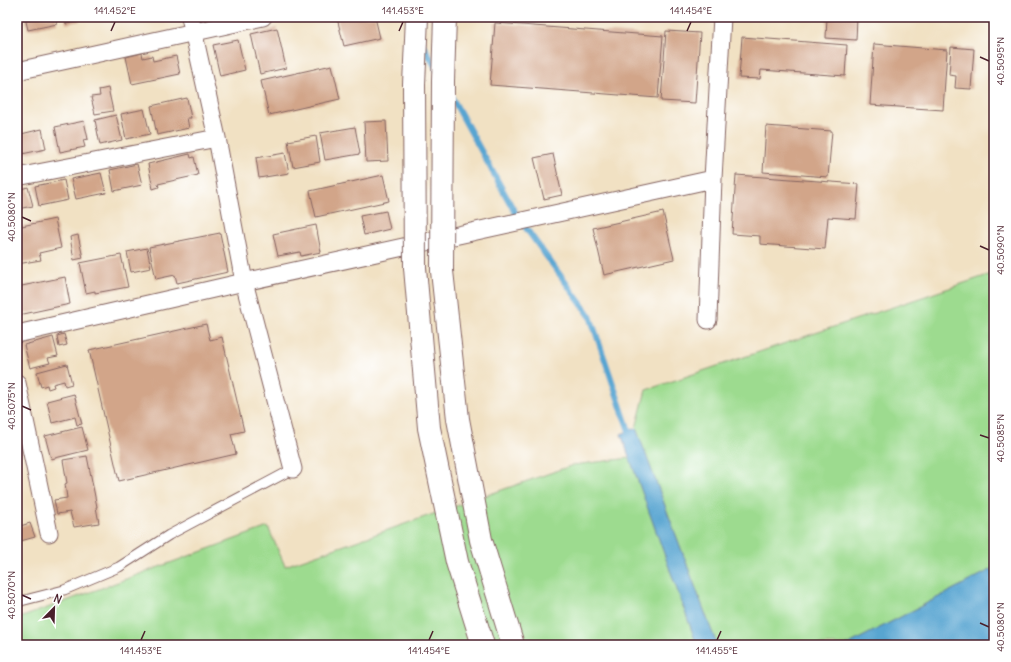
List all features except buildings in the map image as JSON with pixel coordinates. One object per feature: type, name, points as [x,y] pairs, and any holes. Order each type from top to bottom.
[{"type":"street","points":[[17,71],[192,24],[263,17]]},
{"type":"street","points":[[417,17],[414,84],[415,268],[429,428],[457,562],[483,645]]},
{"type":"street","points":[[445,17],[443,81],[442,271],[458,418],[481,540],[513,645]]},
{"type":"street","points":[[708,320],[713,180],[722,17]]},
{"type":"street","points":[[192,24],[244,282],[293,469]]},
{"type":"street","points":[[17,177],[216,138]]},
{"type":"street","points":[[17,334],[244,282],[713,180]]},
{"type":"street","points":[[17,383],[49,533]]},
{"type":"lane","points":[[17,604],[21,601],[64,590],[119,567],[169,535],[293,469]]},
{"type":"green space","points":[[994,273],[994,568],[847,645],[717,645],[636,428],[646,390]]},
{"type":"green space","points":[[630,458],[697,645],[17,645],[17,619],[268,527],[285,566],[573,465]]},
{"type":"water","points":[[636,428],[717,645],[697,645],[621,434]]},
{"type":"water","points":[[994,568],[994,645],[847,645]]},
{"type":"waterway","points":[[423,45],[437,70]]},
{"type":"waterway","points":[[451,96],[517,216],[590,316],[629,431]]}]
